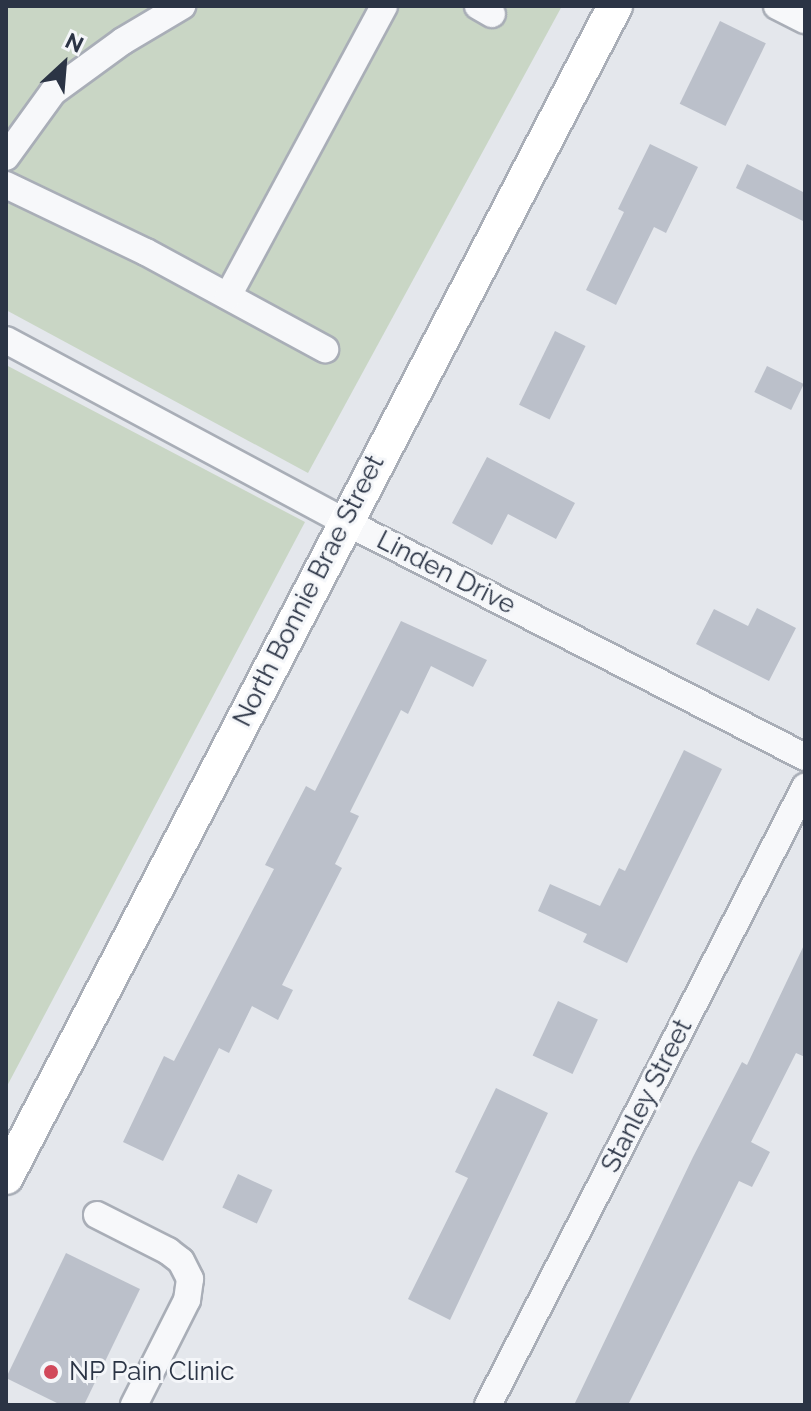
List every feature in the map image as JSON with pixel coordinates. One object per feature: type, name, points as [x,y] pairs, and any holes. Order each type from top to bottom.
[{"type":"main road","name":"North Bonnie Brae Street","points":[[6,1177],[344,521],[615,6]]},
{"type":"street","points":[[6,157],[53,92],[123,41],[182,6]]},
{"type":"street","points":[[228,296],[384,6]]},
{"type":"street","points":[[777,6],[805,20]]},
{"type":"street","points":[[6,185],[146,252],[325,349]]},
{"type":"street","name":"Linden Drive","points":[[6,340],[344,521],[805,757]]},
{"type":"street","name":"Stanley Street","points":[[488,1405],[805,787]]},
{"type":"street","points":[[97,1215],[168,1251],[181,1261],[190,1279],[187,1300],[134,1405]]},
{"type":"green space","points":[[6,6],[562,6],[308,473],[6,310]]},
{"type":"green space","points":[[6,365],[305,522],[6,1088]]},
{"type":"building","points":[[720,21],[766,43],[726,126],[680,104]]},
{"type":"building","points":[[650,144],[698,167],[666,233],[654,227],[616,305],[586,290],[624,212],[618,209]]},
{"type":"building","points":[[747,164],[805,193],[805,222],[736,188]]},
{"type":"building","points":[[555,331],[586,346],[550,420],[519,405]]},
{"type":"building","points":[[767,366],[804,384],[791,410],[754,392]]},
{"type":"building","points":[[487,457],[575,503],[556,539],[508,514],[492,545],[452,523]]},
{"type":"building","points":[[757,608],[796,628],[769,681],[696,644],[714,609],[748,626]]},
{"type":"building","points":[[401,621],[487,660],[473,687],[431,666],[408,714],[401,710],[350,812],[359,816],[335,864],[342,868],[282,985],[293,990],[278,1020],[252,1006],[229,1053],[219,1048],[163,1161],[123,1142],[164,1056],[174,1061],[274,869],[265,865],[306,786],[315,791]]},
{"type":"building","points":[[684,750],[722,769],[627,963],[583,942],[587,934],[538,911],[550,884],[600,906],[619,868],[625,871]]},
{"type":"building","points":[[805,943],[805,1057],[796,1053],[751,1142],[770,1152],[752,1187],[739,1181],[628,1405],[574,1405],[693,1157],[742,1062],[747,1065]]},
{"type":"building","points":[[558,1001],[598,1020],[573,1074],[533,1055]]},
{"type":"building","points":[[496,1088],[548,1113],[450,1320],[408,1299],[468,1178],[455,1172]]},
{"type":"building","points":[[238,1174],[272,1190],[257,1224],[222,1208]]},
{"type":"building","points":[[66,1253],[140,1289],[84,1405],[61,1405],[6,1378]]},
{"type":"place","name":"NP Pain Clinic","points":[[51,1372]]}]
